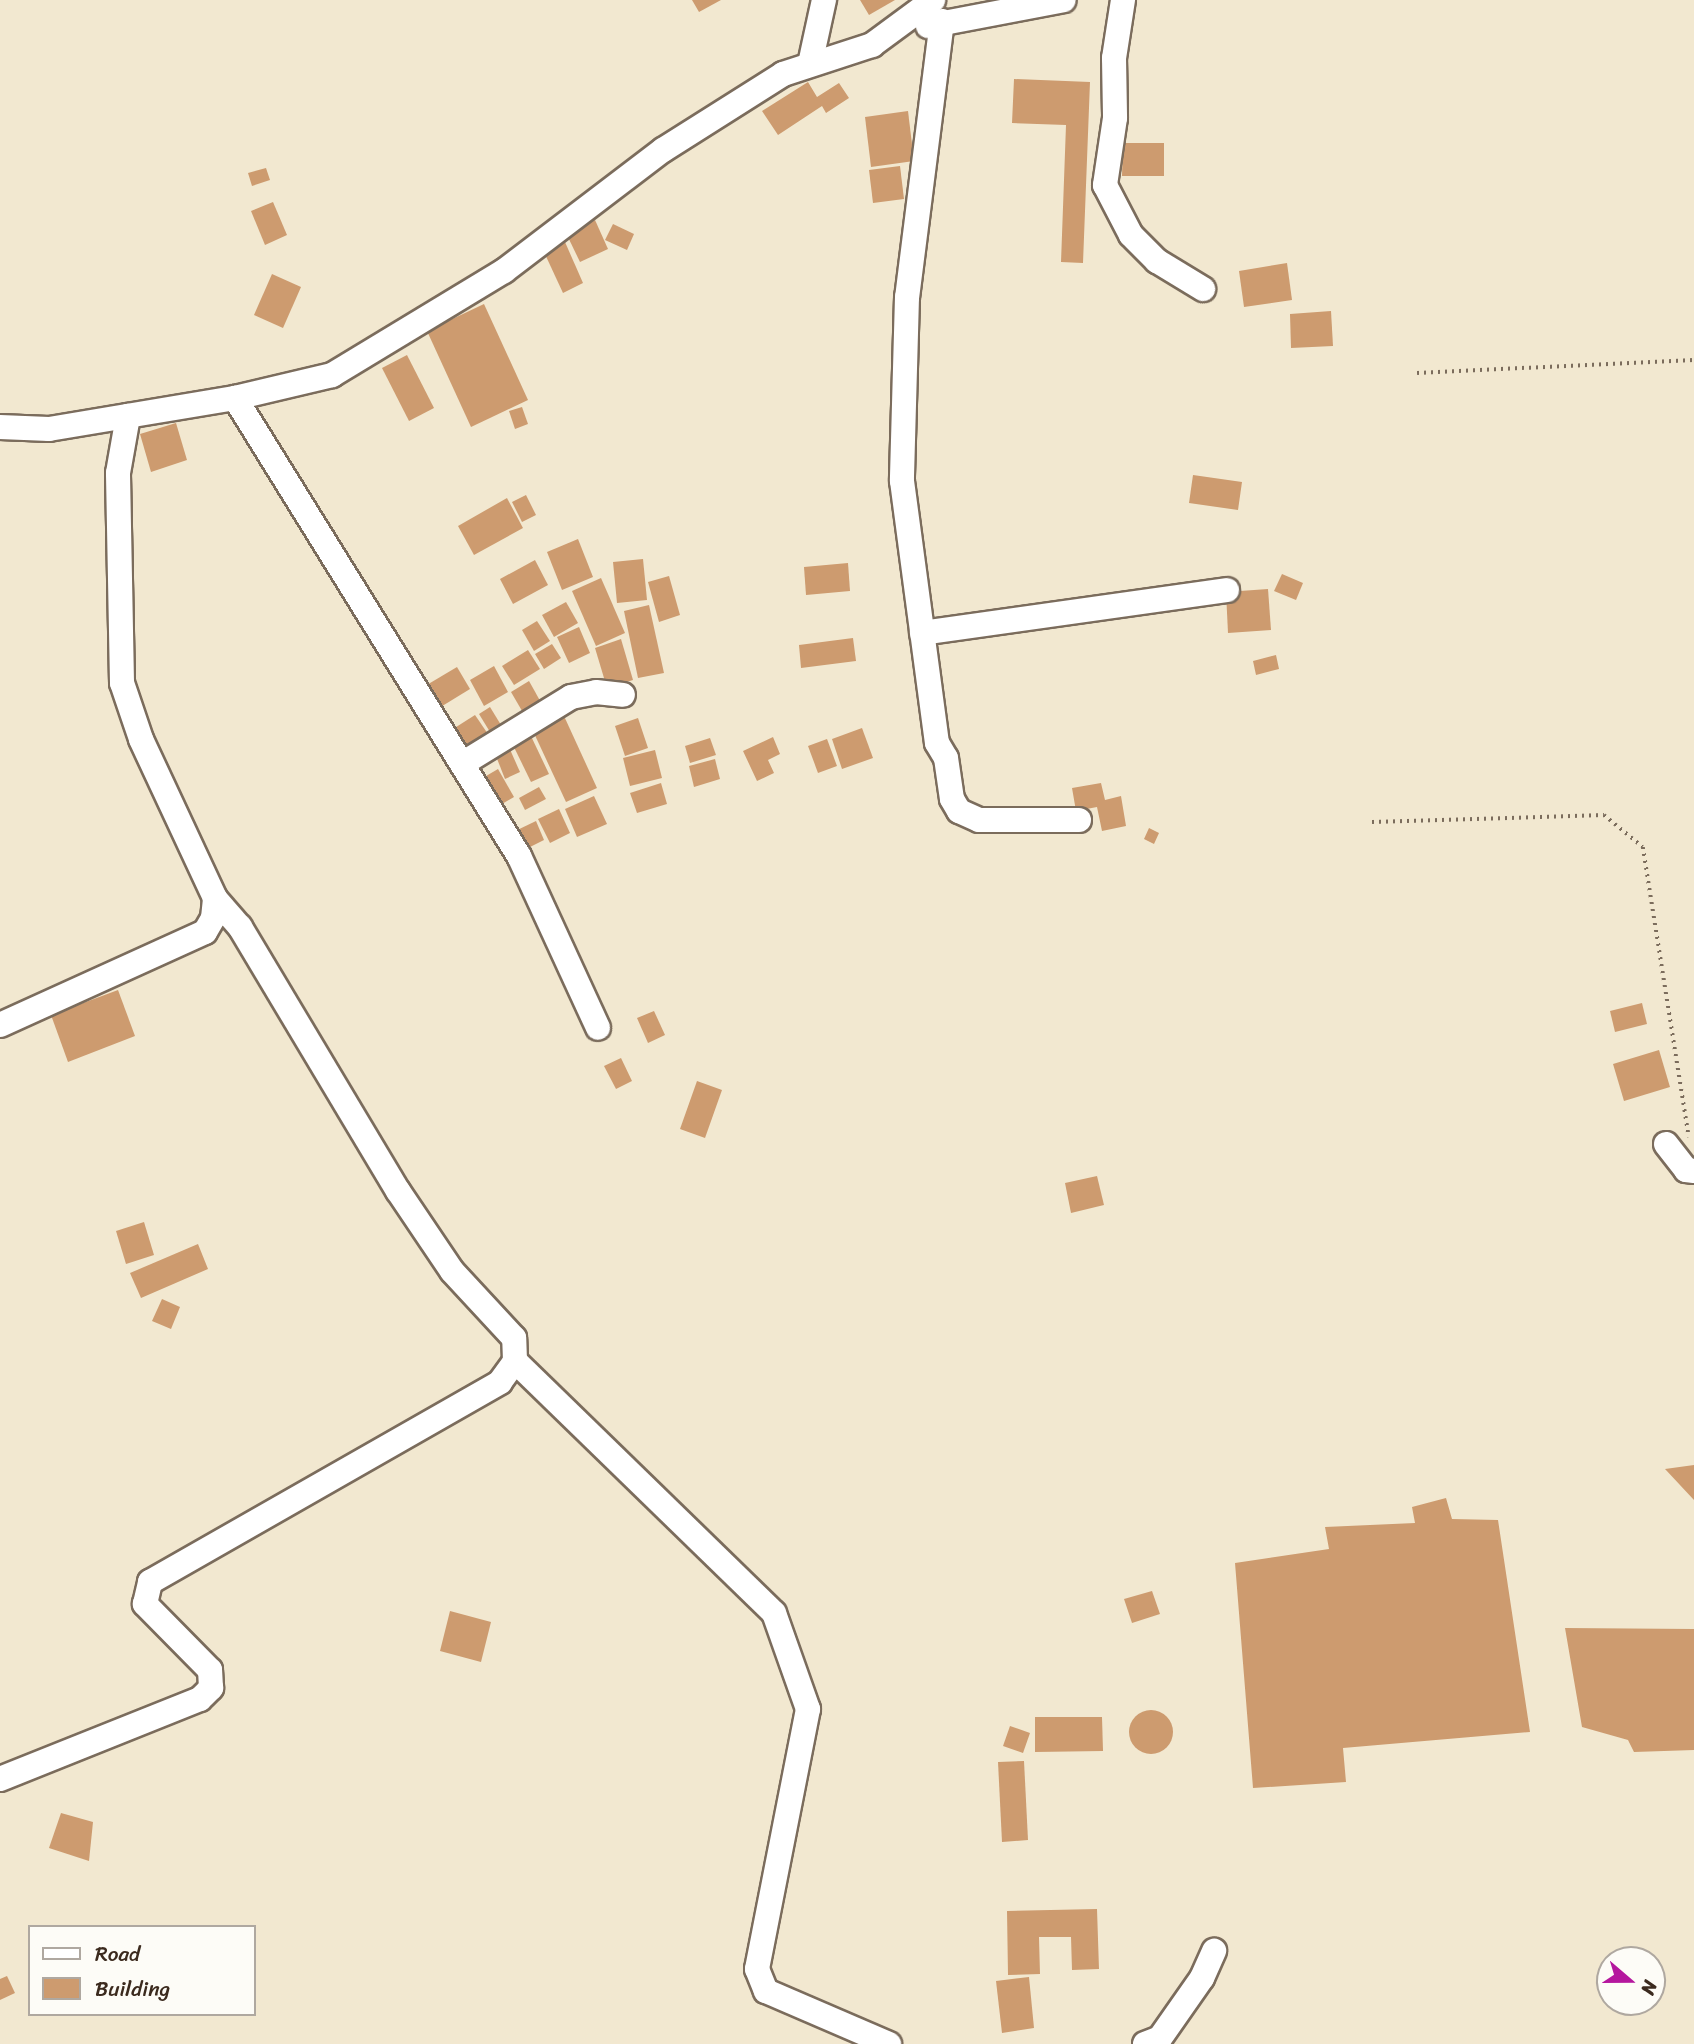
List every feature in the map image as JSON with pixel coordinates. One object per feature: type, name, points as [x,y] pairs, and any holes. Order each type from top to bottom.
[{"type":"street","points":[[810,64],[824,0]]},
{"type":"street","points":[[0,427],[48,429],[235,398],[332,375],[504,271],[663,150],[783,74],[872,46],[937,11],[1064,0]]},
{"type":"street","points":[[1123,0],[1114,58],[1115,118],[1105,185],[1131,235],[1157,261],[1203,289]]},
{"type":"street","points":[[937,11],[907,297],[902,481],[937,743],[946,758],[952,799],[959,811],[979,820],[1079,820]]},
{"type":"street","points":[[235,398],[519,856],[598,1028]]},
{"type":"street","points":[[0,1779],[200,1699],[211,1688],[211,1670],[145,1604],[150,1581],[500,1382],[515,1361],[514,1338],[452,1271],[406,1202],[240,927],[215,898],[141,738],[122,683],[118,473],[128,416]]},
{"type":"street","points":[[922,632],[1227,590]]},
{"type":"street","points":[[462,764],[571,697],[596,692],[623,695]]},
{"type":"street","points":[[0,1025],[205,932],[213,918],[215,898]]},
{"type":"street","points":[[1678,1143],[1686,1170],[1694,1171]]},
{"type":"street","points":[[515,1361],[774,1613],[808,1709],[757,1969],[766,1991],[889,2044]]},
{"type":"street","points":[[1145,2044],[1160,2038],[1202,1978],[1214,1951]]},
{"type":"path","points":[[1418,373],[1694,360]]},
{"type":"path","points":[[1372,822],[1604,815],[1643,847],[1678,1143]]},
{"type":"building","points":[[692,0],[721,0],[699,12]]},
{"type":"building","points":[[860,0],[895,0],[869,15]]},
{"type":"building","points":[[1014,79],[1090,82],[1083,263],[1061,262],[1066,125],[1012,123]]},
{"type":"building","points":[[808,82],[817,97],[839,83],[849,98],[826,113],[822,106],[778,135],[762,111]]},
{"type":"building","points":[[908,111],[914,161],[871,167],[865,117]]},
{"type":"building","points":[[1123,143],[1164,143],[1164,176],[1122,176]]},
{"type":"building","points":[[900,166],[904,199],[873,203],[869,170]]},
{"type":"building","points":[[266,168],[270,180],[252,186],[248,173]]},
{"type":"building","points":[[273,202],[287,235],[265,245],[251,211]]},
{"type":"building","points":[[595,220],[608,249],[580,262],[566,233]]},
{"type":"building","points":[[613,224],[634,234],[627,250],[605,240]]},
{"type":"building","points":[[565,242],[583,283],[563,293],[544,252]]},
{"type":"building","points":[[1287,263],[1292,300],[1244,307],[1239,271]]},
{"type":"building","points":[[272,274],[301,287],[283,328],[254,315]]},
{"type":"building","points":[[484,304],[528,400],[471,427],[427,331]]},
{"type":"building","points":[[1331,311],[1333,346],[1291,348],[1290,314]]},
{"type":"building","points":[[407,355],[434,408],[409,421],[382,368]]},
{"type":"building","points":[[522,407],[528,424],[515,429],[509,411]]},
{"type":"building","points":[[176,423],[187,460],[151,472],[140,434]]},
{"type":"building","points":[[1193,475],[1242,482],[1238,510],[1189,503]]},
{"type":"building","points":[[526,495],[536,515],[522,522],[512,502]]},
{"type":"building","points":[[507,498],[523,528],[474,555],[458,526]]},
{"type":"building","points":[[578,539],[593,577],[562,590],[547,552]]},
{"type":"building","points":[[643,559],[647,600],[617,603],[613,562]]},
{"type":"building","points":[[535,560],[548,585],[513,604],[500,579]]},
{"type":"building","points":[[848,563],[850,591],[806,595],[804,567]]},
{"type":"building","points":[[1282,574],[1303,583],[1296,600],[1274,591]]},
{"type":"building","points":[[669,576],[680,615],[659,622],[648,582]]},
{"type":"building","points":[[601,578],[625,633],[596,646],[572,591]]},
{"type":"building","points":[[1268,589],[1271,630],[1228,633],[1226,592]]},
{"type":"building","points":[[566,602],[578,623],[554,637],[542,615]]},
{"type":"building","points":[[649,605],[664,673],[638,678],[624,611]]},
{"type":"building","points":[[537,621],[550,641],[534,651],[522,630]]},
{"type":"building","points":[[579,627],[590,653],[569,663],[557,637]]},
{"type":"building","points":[[853,638],[856,661],[801,668],[799,645]]},
{"type":"building","points":[[621,639],[633,680],[607,688],[595,648]]},
{"type":"building","points":[[552,644],[561,658],[544,669],[535,654]]},
{"type":"building","points":[[528,650],[540,669],[514,685],[502,666]]},
{"type":"building","points":[[1276,655],[1279,669],[1256,675],[1253,661]]},
{"type":"building","points":[[494,666],[508,692],[484,706],[470,680]]},
{"type":"building","points":[[457,667],[470,689],[439,708],[425,686]]},
{"type":"building","points":[[529,681],[543,706],[525,716],[511,692]]},
{"type":"building","points":[[490,707],[501,725],[490,732],[479,714]]},
{"type":"building","points":[[475,715],[488,734],[466,748],[453,729]]},
{"type":"building","points":[[564,716],[597,788],[566,802],[533,731]]},
{"type":"building","points":[[638,718],[648,748],[625,756],[615,726]]},
{"type":"building","points":[[862,728],[873,758],[842,769],[832,739]]},
{"type":"building","points":[[530,734],[549,774],[531,782],[512,743]]},
{"type":"building","points":[[773,737],[780,754],[768,760],[774,773],[757,781],[743,751]]},
{"type":"building","points":[[710,738],[716,755],[690,763],[685,746]]},
{"type":"building","points":[[827,739],[837,766],[818,773],[808,746]]},
{"type":"building","points":[[508,745],[520,772],[505,779],[494,751]]},
{"type":"building","points":[[655,750],[662,778],[630,786],[623,758]]},
{"type":"building","points":[[715,759],[720,779],[694,787],[689,766]]},
{"type":"building","points":[[498,769],[514,797],[497,807],[481,779]]},
{"type":"building","points":[[661,783],[667,804],[637,813],[630,793]]},
{"type":"building","points":[[1101,783],[1105,800],[1121,796],[1126,826],[1102,831],[1097,807],[1076,811],[1072,788]]},
{"type":"building","points":[[539,787],[546,799],[525,810],[519,798]]},
{"type":"building","points":[[594,796],[607,824],[577,837],[565,809]]},
{"type":"building","points":[[559,809],[570,833],[550,843],[538,819]]},
{"type":"building","points":[[536,821],[544,840],[520,852],[511,833]]},
{"type":"building","points":[[1149,828],[1159,833],[1154,844],[1144,839]]},
{"type":"building","points":[[118,990],[135,1036],[68,1062],[51,1015]]},
{"type":"building","points":[[1642,1003],[1647,1024],[1615,1032],[1610,1011]]},
{"type":"building","points":[[654,1011],[665,1035],[648,1043],[637,1018]]},
{"type":"building","points":[[1659,1050],[1670,1087],[1624,1101],[1613,1064]]},
{"type":"building","points":[[621,1058],[632,1081],[616,1089],[604,1066]]},
{"type":"building","points":[[697,1081],[722,1090],[705,1138],[680,1129]]},
{"type":"building","points":[[1097,1176],[1104,1205],[1071,1213],[1065,1183]]},
{"type":"building","points":[[144,1222],[154,1255],[126,1264],[116,1231]]},
{"type":"building","points":[[198,1244],[208,1269],[141,1298],[130,1273]]},
{"type":"building","points":[[162,1299],[180,1307],[171,1329],[152,1321]]},
{"type":"building","points":[[1694,1465],[1694,1500],[1665,1469]]},
{"type":"building","points":[[1446,1498],[1452,1519],[1498,1520],[1530,1732],[1343,1748],[1346,1782],[1253,1788],[1235,1563],[1329,1549],[1325,1527],[1415,1523],[1412,1507]]},
{"type":"building","points":[[1152,1591],[1160,1614],[1132,1623],[1124,1599]]},
{"type":"building","points":[[450,1611],[491,1622],[481,1662],[440,1651]]},
{"type":"building","points":[[1565,1628],[1694,1629],[1694,1750],[1634,1752],[1628,1740],[1582,1727]]},
{"type":"building","points":[[1151,1710],[1167,1716],[1173,1732],[1167,1748],[1151,1754],[1135,1748],[1129,1732],[1135,1716]]},
{"type":"building","points":[[1035,1717],[1102,1717],[1103,1751],[1035,1752]]},
{"type":"building","points":[[1010,1726],[1030,1733],[1023,1753],[1003,1746]]},
{"type":"building","points":[[1024,1761],[1028,1840],[1002,1842],[998,1762]]},
{"type":"building","points":[[61,1813],[93,1822],[89,1861],[49,1848]]},
{"type":"building","points":[[1097,1909],[1099,1969],[1072,1970],[1071,1937],[1039,1937],[1040,1974],[1008,1975],[1007,1911]]},
{"type":"building","points":[[7,1976],[15,1993],[0,2000],[0,1979]]},
{"type":"building","points":[[1029,1977],[1034,2028],[1002,2033],[996,1981]]}]
